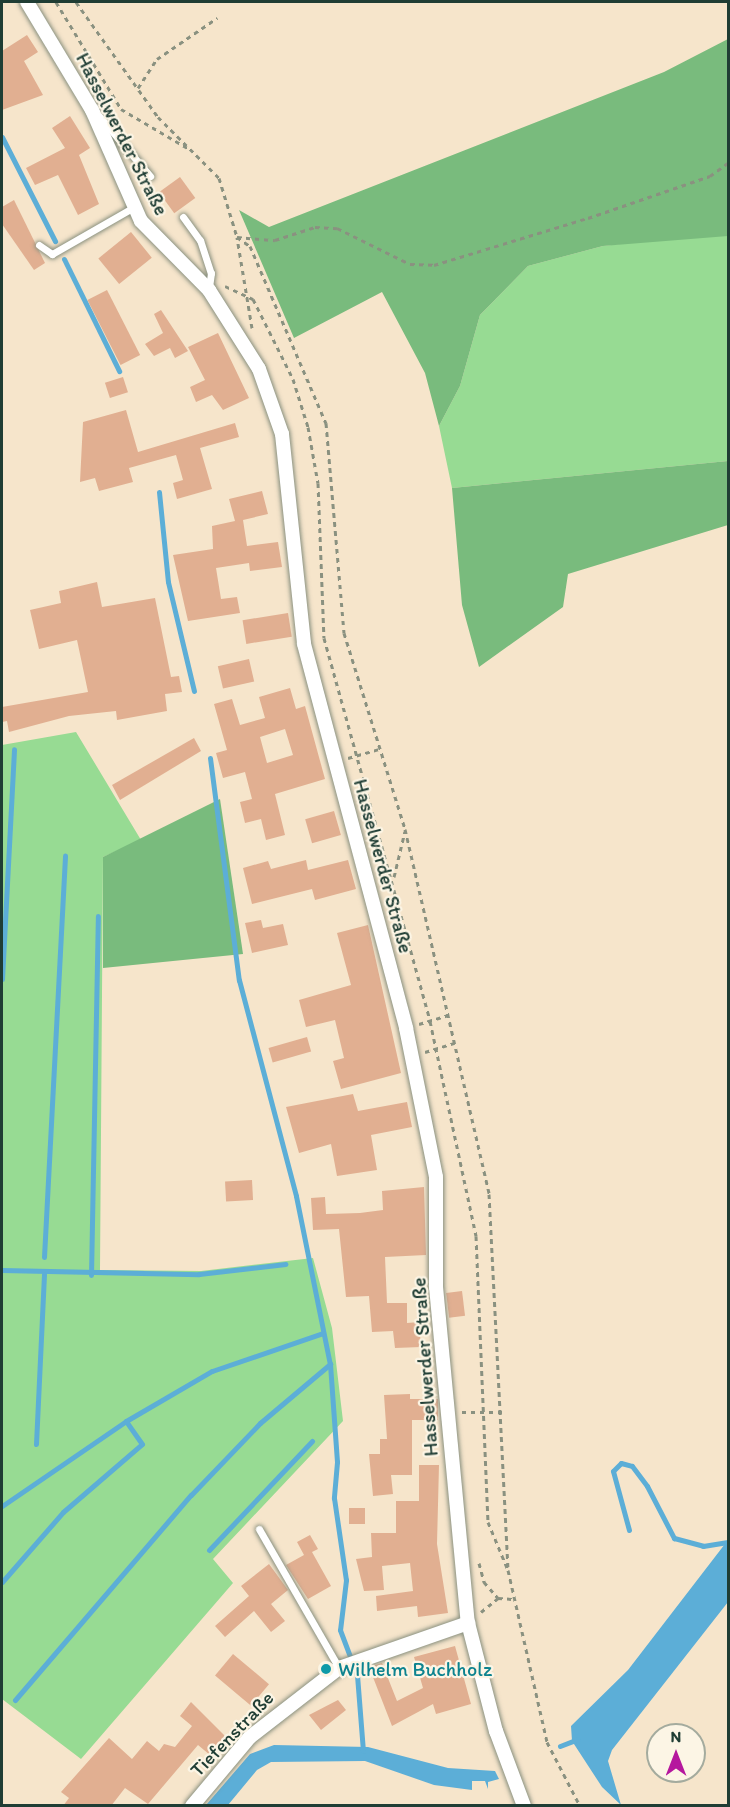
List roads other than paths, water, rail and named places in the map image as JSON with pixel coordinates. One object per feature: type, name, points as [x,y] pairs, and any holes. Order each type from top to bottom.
[{"type":"street","name":"Hasselwerder Straße","points":[[27,2],[92,110],[134,207],[208,291],[259,369],[282,434],[304,644],[424,1107],[436,1176],[436,1287],[471,1620],[496,1731],[524,1806]]},
{"type":"street","name":"Tiefenstraße","points":[[192,1806],[250,1737],[342,1666],[362,1656],[471,1620]]},
{"type":"lane","points":[[92,110],[150,176]]},
{"type":"lane","points":[[39,245],[52,254],[134,207]]},
{"type":"lane","points":[[183,217],[200,240],[211,273],[208,291]]},
{"type":"lane","points":[[259,1529],[342,1666]]},
{"type":"water","points":[[728,1540],[728,1602],[612,1750],[608,1761],[621,1805],[602,1787],[572,1741],[571,1726],[628,1670]]},
{"type":"water","points":[[274,1745],[368,1747],[448,1768],[495,1771],[499,1779],[488,1782],[488,1789],[485,1781],[472,1781],[472,1790],[434,1785],[365,1761],[271,1762],[257,1770],[228,1805],[206,1805],[250,1754]]},
{"type":"waterway","points":[[2,137],[55,241]]},
{"type":"waterway","points":[[64,259],[119,371]]},
{"type":"waterway","points":[[159,492],[168,582],[194,691]]},
{"type":"waterway","points":[[2,979],[14,749]]},
{"type":"waterway","points":[[210,758],[239,980],[296,1196],[330,1364],[337,1462],[334,1498],[346,1580],[340,1630],[357,1675],[363,1751]]},
{"type":"waterway","points":[[44,1257],[65,856]]},
{"type":"waterway","points":[[91,1275],[98,916]]},
{"type":"waterway","points":[[2,1270],[199,1274],[285,1264]]},
{"type":"waterway","points":[[36,1444],[44,1274]]},
{"type":"waterway","points":[[2,1506],[126,1421],[212,1371],[323,1333]]},
{"type":"waterway","points":[[15,1700],[191,1495],[260,1423],[330,1364]]},
{"type":"waterway","points":[[2,1582],[63,1512],[142,1444],[126,1421]]},
{"type":"waterway","points":[[209,1550],[312,1441]]},
{"type":"waterway","points":[[629,1530],[613,1471],[621,1463],[632,1466],[647,1486],[674,1538],[703,1546],[728,1542]]},
{"type":"waterway","points":[[560,1746],[578,1739]]},
{"type":"place","name":"Wilhelm Buchholz","points":[[326,1669]]}]
